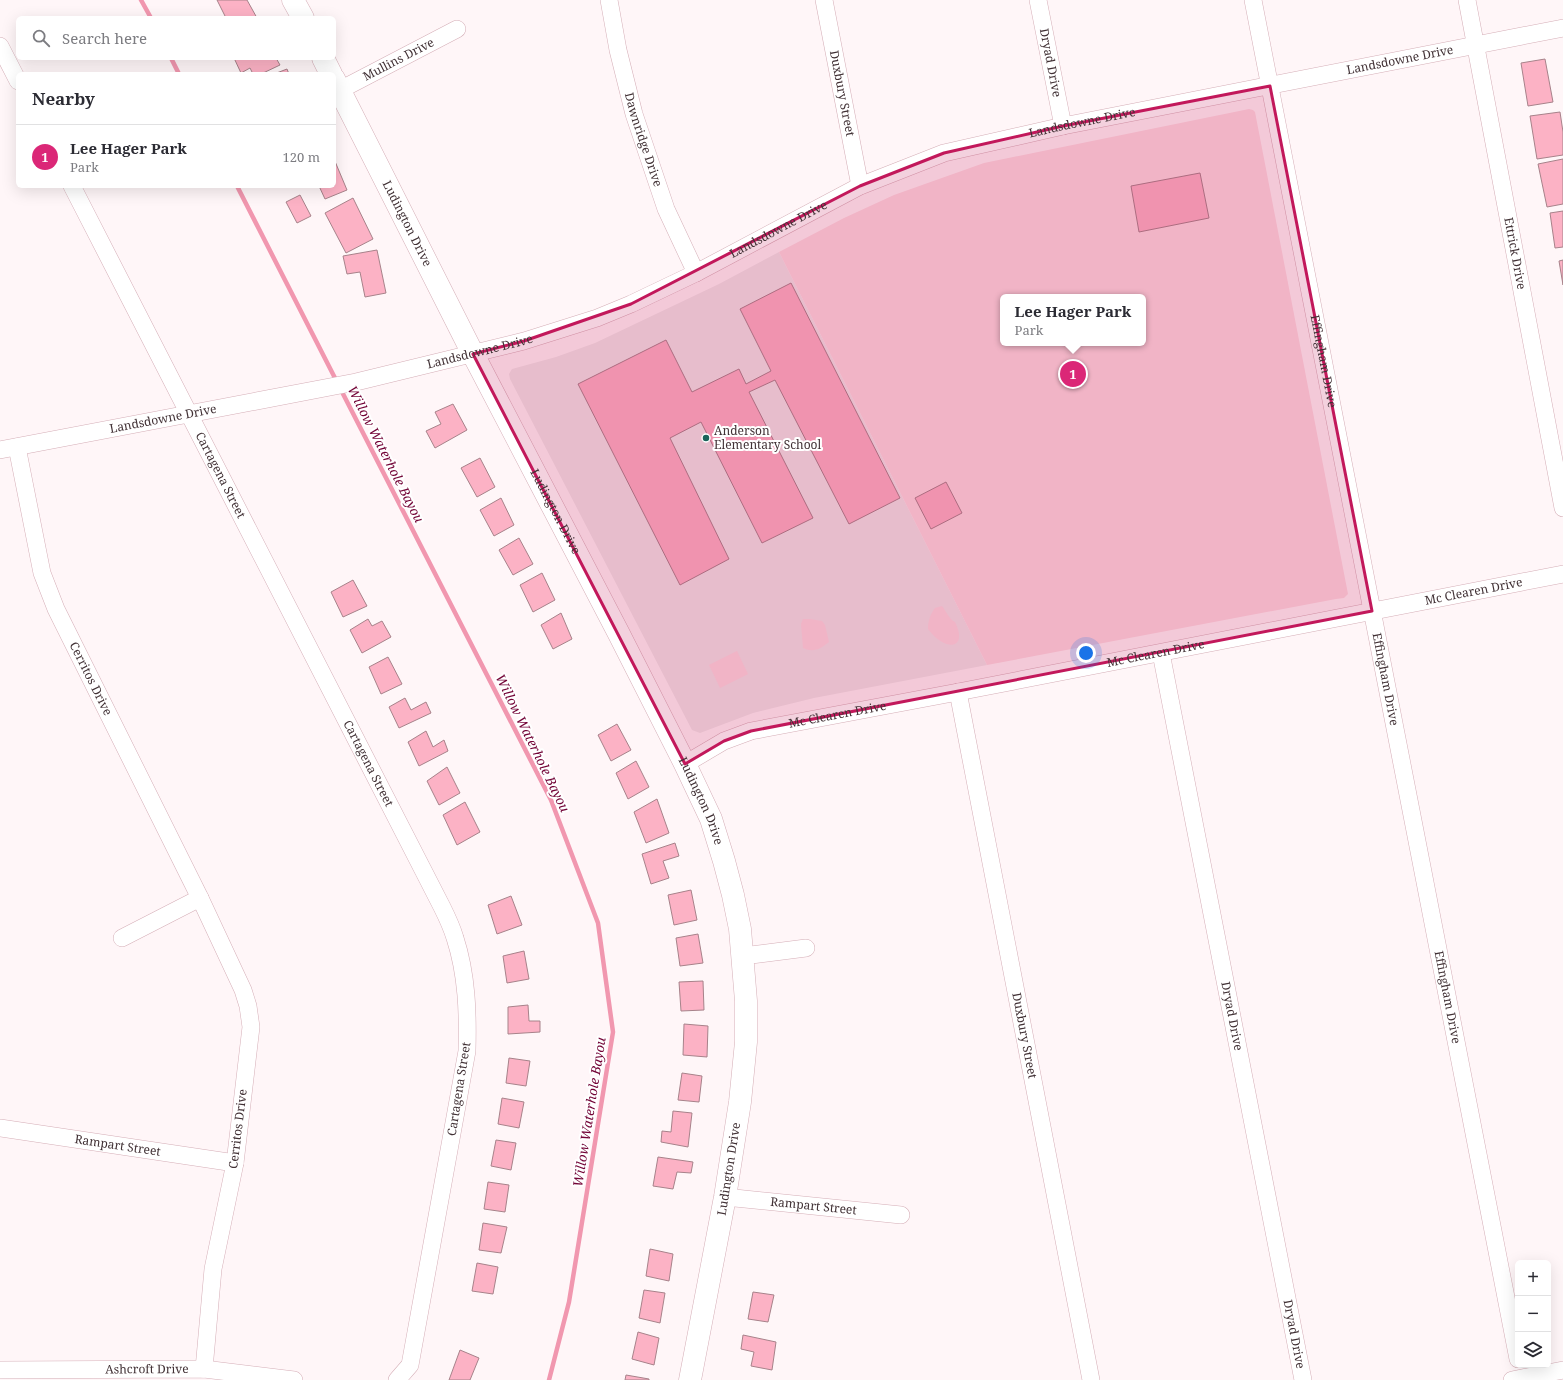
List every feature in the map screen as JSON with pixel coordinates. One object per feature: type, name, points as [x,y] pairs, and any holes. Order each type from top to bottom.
[{"type":"street","points":[[293,0],[302,16]]},
{"type":"street","name":"Dawnridge Drive","points":[[609,0],[618,50],[634,114],[666,209],[696,273]]},
{"type":"street","name":"Duxbury Street","points":[[824,0],[860,186]]},
{"type":"street","name":"Dryad Drive","points":[[1038,0],[1063,126]]},
{"type":"street","name":"Effingham Drive","points":[[1253,0],[1515,1344]]},
{"type":"street","name":"Ettrick Drive","points":[[1467,0],[1563,508]]},
{"type":"street","name":"Landsdowne Drive","points":[[0,450],[356,382],[524,341],[597,318],[631,304],[696,273],[860,186],[944,153],[1063,126],[1563,28]]},
{"type":"street","name":"Mullins Drive","points":[[336,81],[457,29]]},
{"type":"street","points":[[0,46],[16,77]]},
{"type":"street","name":"Ludington Drive","points":[[324,60],[330,72]]},
{"type":"street","name":"Ludington Drive","points":[[336,83],[473,354],[685,764],[711,819],[724,861],[734,902],[743,956],[746,1042],[740,1102],[725,1197],[690,1380]]},
{"type":"street","name":"Cartagena Street","points":[[73,188],[190,413],[442,907],[455,938],[463,971],[468,1009],[467,1051],[410,1365],[397,1380]]},
{"type":"street","name":"Cerritos Drive","points":[[17,447],[42,573],[56,610],[200,898],[243,990],[248,1006],[251,1027],[234,1163],[214,1269],[204,1369]]},
{"type":"street","name":"Mc Clearen Drive","points":[[685,764],[724,741],[751,731],[1161,653],[1563,574]]},
{"type":"street","name":"Dryad Drive","points":[[1161,653],[1303,1380]]},
{"type":"street","name":"Duxbury Street","points":[[958,692],[1090,1380]]},
{"type":"street","points":[[122,938],[200,898]]},
{"type":"street","points":[[743,956],[806,948]]},
{"type":"street","name":"Rampart Street","points":[[0,1128],[234,1163]]},
{"type":"street","name":"Rampart Street","points":[[725,1197],[901,1215]]},
{"type":"street","name":"Ashcroft Drive","points":[[0,1370],[204,1369],[294,1380]]},
{"type":"street","points":[[1518,1374],[1563,1370]]},
{"type":"highlighted area","points":[[1270,86],[1372,611],[751,731],[724,741],[685,764],[473,354],[524,341],[631,304],[860,186],[944,153],[1063,126]]},
{"type":"shaded area","points":[[1249,109],[1253,110],[1255,112],[1348,594],[1344,598],[987,665],[779,252],[844,218],[894,195],[984,163]]},
{"type":"shaded area","name":"Anderson Elementary School","points":[[779,252],[987,665],[814,698],[753,713],[700,733],[692,730],[510,379],[509,374],[512,369],[556,357],[595,343],[719,284]]},
{"type":"shaded area","points":[[942,606],[949,617],[955,622],[959,632],[957,643],[953,645],[941,641],[928,629],[928,623],[933,611],[935,608]]},
{"type":"shaded area","points":[[803,619],[822,621],[825,625],[829,642],[817,650],[803,648],[801,624]]},
{"type":"shaded area","points":[[737,651],[748,674],[720,688],[709,665]]},
{"type":"building","points":[[217,0],[247,0],[256,16],[225,16]]},
{"type":"building","points":[[1545,59],[1553,102],[1528,106],[1521,63]]},
{"type":"building","points":[[235,60],[277,60],[280,65],[265,72],[252,72],[250,68],[241,72]]},
{"type":"building","points":[[287,69],[288,72],[279,72]]},
{"type":"building","points":[[1560,112],[1563,132],[1563,155],[1537,159],[1530,116]]},
{"type":"building","points":[[1563,159],[1563,204],[1547,207],[1538,164]]},
{"type":"building","points":[[336,164],[347,190],[325,199],[320,188],[336,188]]},
{"type":"building","points":[[1200,173],[1209,218],[1139,232],[1131,186]]},
{"type":"building","points":[[300,195],[311,216],[297,223],[286,202]]},
{"type":"building","points":[[353,198],[373,239],[346,253],[325,213]]},
{"type":"building","points":[[1563,211],[1563,247],[1555,248],[1550,213]]},
{"type":"building","points":[[377,250],[386,293],[365,297],[360,272],[347,274],[343,256]]},
{"type":"building","points":[[1563,260],[1563,285],[1559,261]]},
{"type":"building","points":[[791,283],[900,498],[849,524],[775,380],[749,392],[813,518],[762,543],[701,422],[670,438],[729,559],[680,585],[578,384],[666,340],[692,392],[739,369],[746,384],[771,371],[740,309]]},
{"type":"building","points":[[453,404],[467,430],[435,448],[426,431],[441,424],[435,412]]},
{"type":"building","points":[[480,458],[495,487],[477,497],[461,468]]},
{"type":"building","points":[[946,482],[962,513],[931,529],[915,498]]},
{"type":"building","points":[[501,498],[514,525],[494,536],[480,510]]},
{"type":"building","points":[[519,538],[533,564],[513,575],[499,550]]},
{"type":"building","points":[[542,573],[555,600],[533,612],[520,585]]},
{"type":"building","points":[[353,580],[367,606],[343,617],[331,592]]},
{"type":"building","points":[[561,613],[572,639],[553,649],[541,625]]},
{"type":"building","points":[[368,619],[372,626],[382,621],[391,637],[362,653],[350,630]]},
{"type":"building","points":[[388,657],[402,684],[381,694],[369,667]]},
{"type":"building","points":[[405,698],[411,710],[426,702],[431,713],[399,728],[389,707]]},
{"type":"building","points":[[617,724],[631,750],[611,761],[598,735]]},
{"type":"building","points":[[426,731],[433,747],[444,740],[448,751],[419,766],[408,742]]},
{"type":"building","points":[[636,761],[649,787],[628,799],[616,773]]},
{"type":"building","points":[[447,767],[460,793],[439,805],[427,781]]},
{"type":"building","points":[[657,799],[669,833],[646,843],[634,812]]},
{"type":"building","points":[[465,802],[480,832],[457,845],[443,815]]},
{"type":"building","points":[[675,843],[679,856],[663,861],[669,878],[651,884],[642,854]]},
{"type":"building","points":[[691,890],[697,920],[674,925],[668,895]]},
{"type":"building","points":[[511,896],[522,925],[497,934],[488,905]]},
{"type":"building","points":[[698,934],[703,963],[680,966],[676,938]]},
{"type":"building","points":[[524,951],[529,979],[507,983],[503,956]]},
{"type":"building","points":[[703,981],[704,1010],[681,1011],[679,982]]},
{"type":"building","points":[[528,1005],[529,1021],[540,1021],[540,1032],[508,1034],[508,1007]]},
{"type":"building","points":[[684,1024],[708,1026],[707,1057],[683,1055]]},
{"type":"building","points":[[509,1058],[530,1061],[526,1086],[506,1083]]},
{"type":"building","points":[[682,1073],[702,1076],[699,1102],[678,1100]]},
{"type":"building","points":[[502,1098],[524,1102],[519,1128],[498,1124]]},
{"type":"building","points":[[673,1111],[692,1113],[688,1147],[661,1142],[662,1131],[671,1132]]},
{"type":"building","points":[[496,1140],[516,1143],[511,1170],[491,1166]]},
{"type":"building","points":[[658,1157],[693,1162],[691,1173],[677,1172],[673,1189],[653,1186]]},
{"type":"building","points":[[488,1182],[509,1185],[505,1212],[484,1209]]},
{"type":"building","points":[[483,1223],[507,1227],[501,1253],[479,1250]]},
{"type":"building","points":[[650,1249],[673,1254],[669,1281],[646,1276]]},
{"type":"building","points":[[477,1263],[498,1267],[493,1294],[472,1291]]},
{"type":"building","points":[[644,1290],[665,1293],[660,1323],[639,1318]]},
{"type":"building","points":[[753,1292],[774,1295],[768,1322],[748,1319]]},
{"type":"building","points":[[638,1332],[659,1338],[654,1365],[632,1359]]},
{"type":"building","points":[[743,1335],[776,1342],[772,1370],[751,1366],[754,1352],[741,1349]]},
{"type":"building","points":[[460,1350],[479,1358],[470,1380],[449,1380]]},
{"type":"building","points":[[626,1375],[649,1379],[649,1380],[625,1380]]},
{"type":"waterway","name":"Willow Waterhole Bayou","points":[[141,0],[150,16]]},
{"type":"waterway","name":"Willow Waterhole Bayou","points":[[172,60],[178,72]]},
{"type":"waterway","name":"Willow Waterhole Bayou","points":[[238,188],[337,382]]},
{"type":"waterway","name":"Willow Waterhole Bayou","points":[[340,388],[551,800],[598,923],[613,1032],[569,1302],[549,1380]]},
{"type":"place","name":"Lee Hager Park","points":[[1073,374]]},
{"type":"place","name":"Anderson Elementary School","points":[[706,438]]}]
